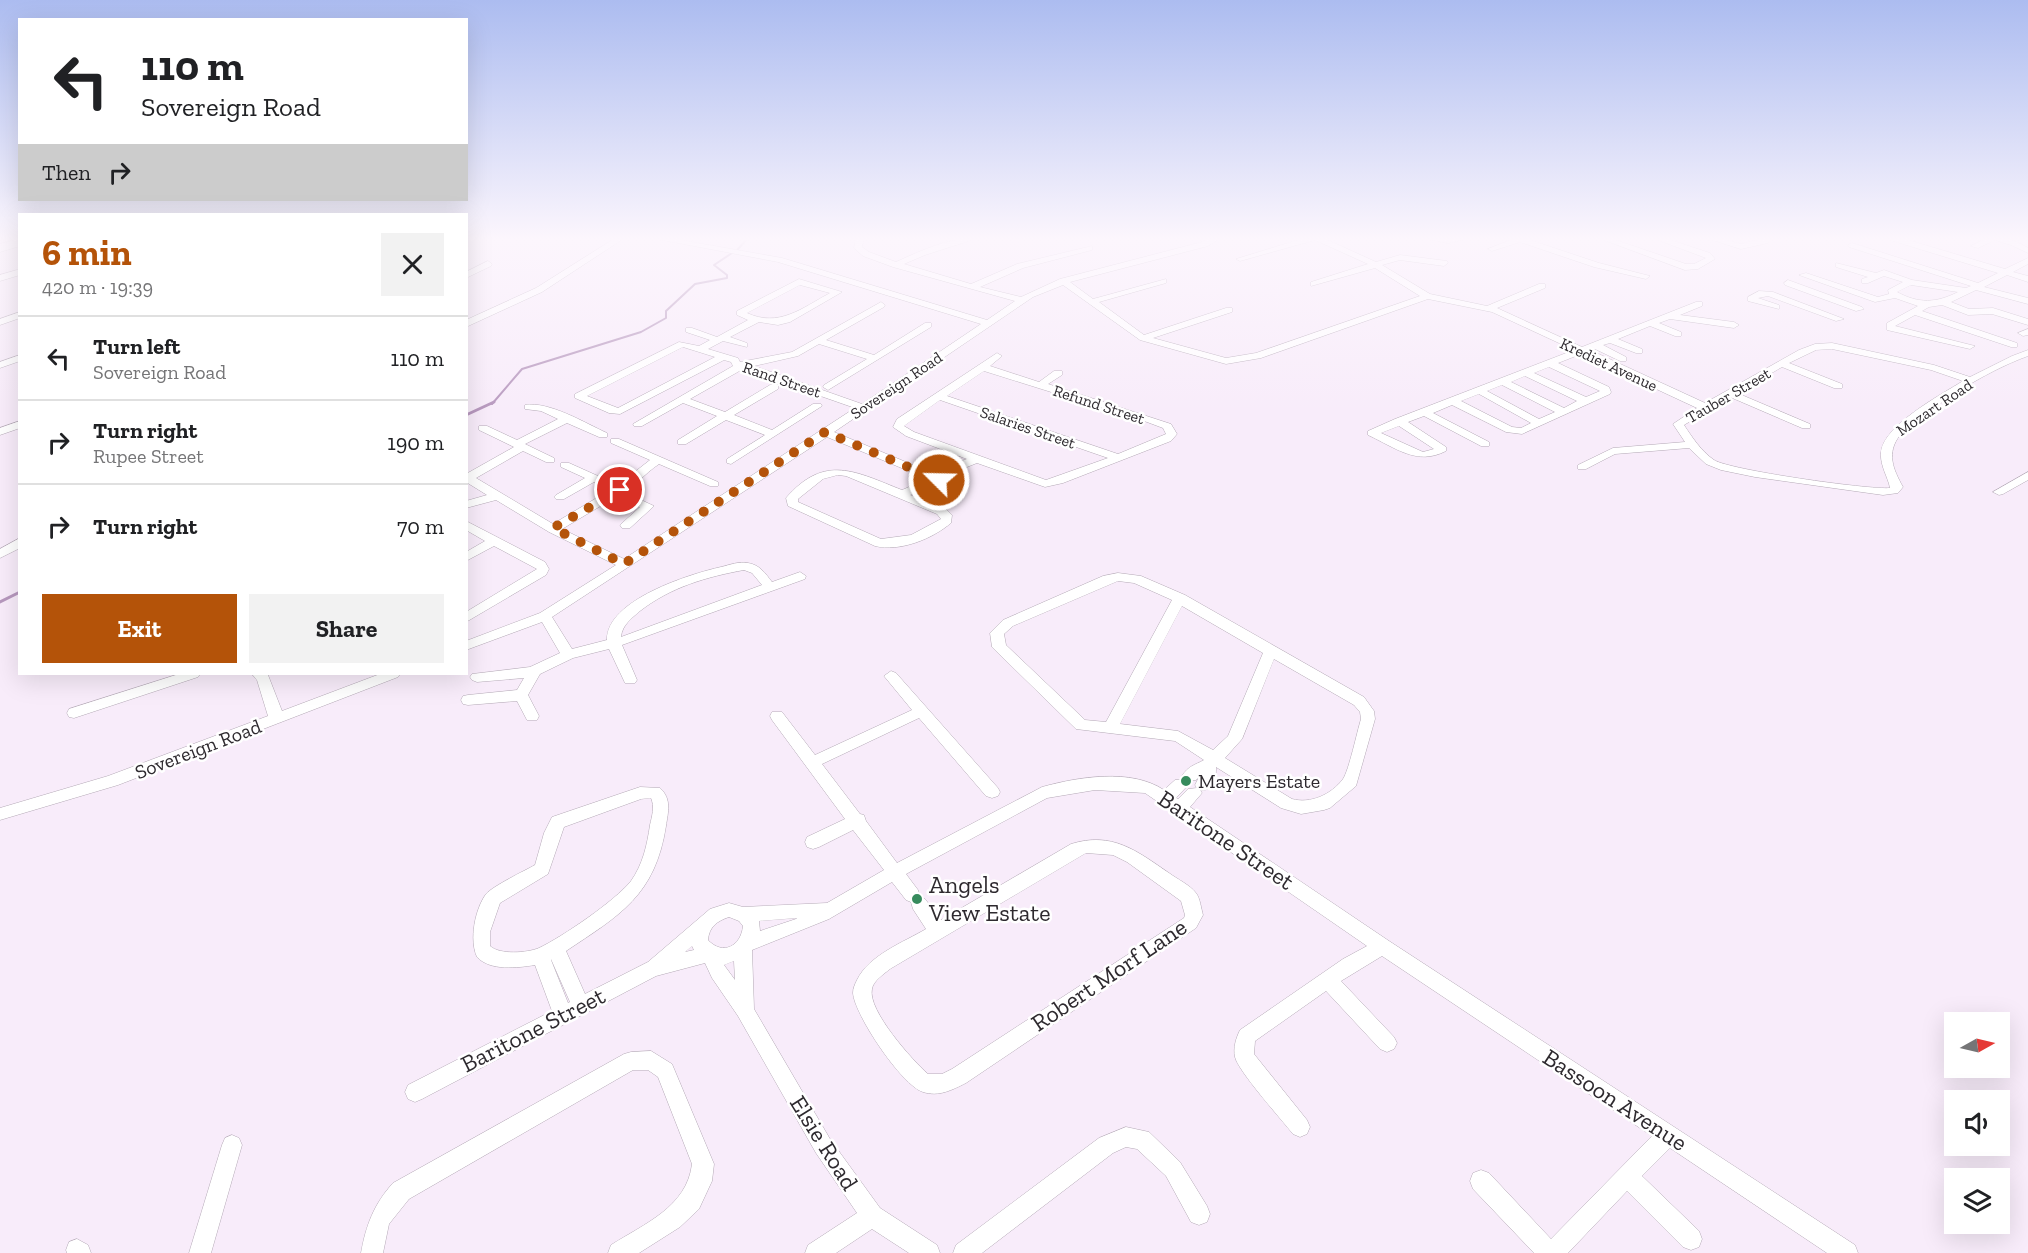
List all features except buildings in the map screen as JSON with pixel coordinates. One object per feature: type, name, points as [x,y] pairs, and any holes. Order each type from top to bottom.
[{"type":"street","points":[[468,323],[527,295]]},
{"type":"street","points":[[773,295],[740,313],[755,320],[784,322],[832,295]]},
{"type":"street","points":[[895,295],[989,324]]},
{"type":"street","points":[[1006,295],[1022,300]]},
{"type":"street","name":"Sovereign Road","points":[[468,645],[544,616],[1031,295]]},
{"type":"street","points":[[1082,295],[1143,338],[1214,360],[1236,362],[1401,307],[1427,296]]},
{"type":"street","points":[[1091,302],[1113,295]]},
{"type":"street","points":[[1486,309],[1519,295]]},
{"type":"street","points":[[1759,295],[1751,298],[1776,307]]},
{"type":"street","points":[[1774,295],[1839,319]]},
{"type":"street","points":[[1801,304],[1820,295]]},
{"type":"street","points":[[1822,295],[1859,309]]},
{"type":"street","points":[[1836,300],[1850,295]]},
{"type":"street","points":[[1866,295],[1882,300],[1895,295]]},
{"type":"street","points":[[1898,295],[1928,304]]},
{"type":"street","points":[[1957,295],[1942,302],[1928,304],[1890,325],[1890,328],[1970,346]]},
{"type":"street","points":[[2005,295],[2028,301]]},
{"type":"street","name":"Krediet Avenue","points":[[1427,296],[1502,314],[1706,408]]},
{"type":"street","points":[[1942,302],[1968,312],[1997,312],[2028,322]]},
{"type":"street","points":[[1399,422],[1442,449],[1430,455],[1421,455],[1372,435],[1373,432],[1700,304]]},
{"type":"street","points":[[717,359],[620,411],[613,411],[579,396],[678,345],[685,344],[701,349],[717,359],[740,364],[790,356],[881,305]]},
{"type":"street","points":[[1143,338],[1229,310]]},
{"type":"street","points":[[1808,313],[1821,312]]},
{"type":"street","points":[[1915,312],[2014,345]]},
{"type":"street","points":[[0,322],[18,316]]},
{"type":"street","points":[[1668,316],[1734,325]]},
{"type":"street","points":[[701,349],[755,320]]},
{"type":"street","points":[[1650,323],[1678,334]]},
{"type":"street","points":[[828,387],[928,325]]},
{"type":"street","points":[[689,330],[744,345]]},
{"type":"street","points":[[1947,340],[1968,330]]},
{"type":"street","points":[[1609,339],[1639,351]]},
{"type":"street","points":[[818,341],[875,358]]},
{"type":"street","points":[[1595,345],[1623,359]]},
{"type":"street","name":"Tauber Street","points":[[1896,490],[1882,492],[1738,471],[1710,462],[1692,445],[1678,424],[1729,393],[1815,347],[1832,346],[1922,365],[1972,381]]},
{"type":"street","name":"Mozart Road","points":[[1896,490],[1897,487],[1890,473],[1886,456],[1892,435],[1905,423],[1972,381],[2010,359],[2028,353]]},
{"type":"street","points":[[982,367],[997,356]]},
{"type":"street","points":[[0,365],[18,359]]},
{"type":"street","points":[[1452,401],[1516,431],[1522,431],[1607,391],[1549,363]]},
{"type":"street","points":[[638,424],[740,364]]},
{"type":"street","name":"Rand Street","points":[[740,364],[862,407]]},
{"type":"street","points":[[1782,364],[1838,386]]},
{"type":"street","name":"Refund Street","points":[[982,367],[1041,386],[1167,426],[1172,434],[1167,440],[1059,481],[1045,483],[910,434],[898,427],[901,421],[982,367]]},
{"type":"street","points":[[1526,372],[1587,402]]},
{"type":"street","points":[[1041,386],[1058,373]]},
{"type":"street","points":[[1502,381],[1564,412]]},
{"type":"street","points":[[682,442],[774,387]]},
{"type":"street","points":[[1478,390],[1539,423]]},
{"type":"street","points":[[1729,393],[1806,426]]},
{"type":"street","name":"Salaries Street","points":[[938,396],[1118,458]]},
{"type":"street","points":[[1102,405],[1112,397]]},
{"type":"street","points":[[681,399],[773,434]]},
{"type":"street","points":[[732,461],[817,406]]},
{"type":"street","points":[[529,407],[543,408],[603,435]]},
{"type":"street","points":[[1424,412],[1485,444]]},
{"type":"street","points":[[468,477],[566,419]]},
{"type":"street","points":[[0,432],[18,425]]},
{"type":"street","points":[[483,428],[550,460]]},
{"type":"street","points":[[825,432],[940,476]]},
{"type":"street","points":[[615,441],[714,484]]},
{"type":"street","points":[[1582,466],[1613,451],[1692,445]]},
{"type":"street","points":[[923,503],[924,492],[958,456],[957,451]]},
{"type":"street","points":[[901,494],[977,459]]},
{"type":"street","points":[[553,528],[620,490],[657,460]]},
{"type":"street","points":[[565,465],[620,490]]},
{"type":"street","points":[[838,472],[901,494],[910,500],[941,511],[946,515],[947,520],[942,525],[905,541],[886,544],[797,508],[791,502],[819,477],[838,472]]},
{"type":"street","points":[[560,497],[593,478]]},
{"type":"street","points":[[2000,492],[2026,478]]},
{"type":"street","points":[[468,479],[553,528],[624,564]]},
{"type":"street","points":[[468,504],[495,496]]},
{"type":"street","points":[[608,497],[635,501],[648,507],[626,525]]},
{"type":"street","points":[[468,525],[541,565],[543,569],[468,617]]},
{"type":"street","points":[[468,556],[494,541]]},
{"type":"street","points":[[0,554],[18,543]]},
{"type":"street","points":[[630,680],[614,644],[615,629],[620,620],[671,585],[751,566],[770,587]]},
{"type":"street","points":[[477,677],[533,672],[568,655],[614,644],[800,576]]},
{"type":"street","points":[[1114,577],[1136,579],[1162,588],[1180,598],[1354,696],[1365,708],[1368,719],[1350,782],[1324,804],[1301,808],[1287,804],[1212,762],[1173,734],[1093,728],[1076,722],[999,647],[997,633],[1008,623],[1114,577]]},
{"type":"street","points":[[1110,728],[1180,598]]},
{"type":"street","points":[[544,616],[568,655]]},
{"type":"street","points":[[1172,803],[1192,784],[1208,780],[1212,762],[1234,739],[1271,650]]},
{"type":"street","points":[[521,695],[533,672]]},
{"type":"street","points":[[74,713],[190,675]]},
{"type":"street","points":[[260,675],[277,719]]},
{"type":"street","name":"Sovereign Road","points":[[0,814],[112,782],[390,675]]},
{"type":"street","points":[[891,676],[992,792]]},
{"type":"street","points":[[468,700],[521,695]]},
{"type":"street","points":[[521,695],[532,716]]},
{"type":"street","points":[[813,762],[920,712]]},
{"type":"street","points":[[777,716],[858,820],[938,931]]},
{"type":"street","name":"Baritone Street","points":[[745,946],[802,924],[1042,793],[1066,786],[1136,785],[1149,788],[1383,946]]},
{"type":"street","points":[[654,792],[660,797],[661,808],[655,846],[643,877],[630,894],[547,952],[504,959],[489,957],[482,951],[481,938],[493,898],[542,869],[552,833],[558,822],[640,793],[654,792]]},
{"type":"street","points":[[813,842],[858,820]]},
{"type":"street","name":"Robert Morf Lane","points":[[1086,846],[1116,849],[1133,857],[1189,897],[1194,915],[1190,923],[959,1076],[943,1084],[924,1083],[900,1061],[865,1003],[862,990],[868,977],[884,963],[938,931],[1086,846]]},
{"type":"street","name":"Baritone Street","points":[[744,914],[789,913],[832,908]]},
{"type":"street","points":[[729,910],[744,914],[752,926],[752,933],[745,946],[733,954],[722,957],[710,955],[699,943],[701,928],[712,916],[729,910]]},
{"type":"street","name":"Baritone Street","points":[[415,1092],[652,969],[701,928]]},
{"type":"street","name":"Elsie Road","points":[[745,946],[745,1010]]},
{"type":"street","points":[[1300,1126],[1245,1058],[1244,1048],[1247,1036],[1328,980],[1383,946]]},
{"type":"street","name":"Bassoon Avenue","points":[[1383,946],[1847,1253]]},
{"type":"street","points":[[547,952],[581,1005]]},
{"type":"street","points":[[547,952],[563,1014]]},
{"type":"street","name":"Baritone Street","points":[[652,969],[710,955]]},
{"type":"street","name":"Elsie Road","points":[[710,955],[718,972],[745,1010],[823,1146],[872,1216],[929,1253]]},
{"type":"street","points":[[1328,980],[1387,1043]]},
{"type":"street","points":[[372,1253],[375,1230],[382,1211],[401,1191],[631,1062],[651,1060],[665,1071],[703,1164],[701,1181],[691,1201],[672,1219],[622,1252]]},
{"type":"street","points":[[1481,1181],[1551,1253],[1668,1135]]},
{"type":"street","points":[[964,1253],[1106,1144],[1126,1137],[1142,1139],[1173,1169],[1199,1214]]},
{"type":"street","points":[[200,1253],[232,1145]]},
{"type":"street","points":[[1627,1176],[1691,1239]]},
{"type":"street","points":[[816,1253],[872,1216]]},
{"type":"waterway","points":[[494,402],[522,369],[641,332],[666,318],[666,311],[683,295]]},
{"type":"waterway","points":[[468,414],[494,402]]},
{"type":"waterway","points":[[0,602],[18,593]]},
{"type":"place","name":"Mayers Estate","points":[[1186,781]]},
{"type":"place","name":"Angels View Estate","points":[[917,899]]},
{"type":"route","points":[[620,490],[553,528],[624,564],[754,481],[825,432],[939,480]]}]
